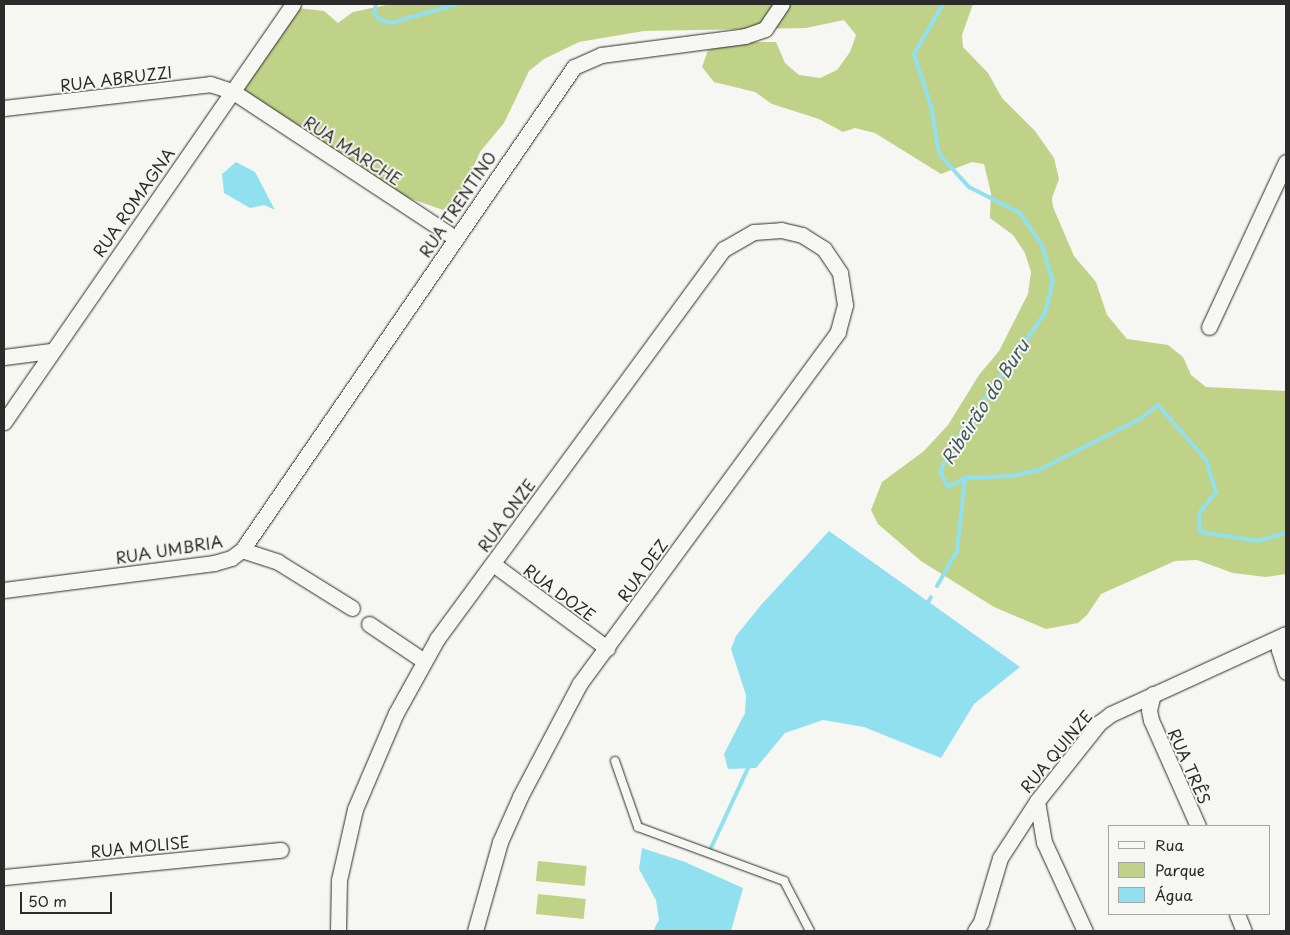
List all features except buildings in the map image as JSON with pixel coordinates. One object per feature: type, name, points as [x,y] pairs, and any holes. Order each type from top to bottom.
[{"type":"street","name":"RUA ROMAGNA","points":[[4,422],[50,351],[293,4]]},
{"type":"street","name":"RUA TRENTINO","points":[[242,550],[574,67],[600,56],[745,36],[765,30],[782,4]]},
{"type":"street","name":"RUA ABRUZZI","points":[[4,108],[210,84],[232,90]]},
{"type":"street","name":"RUA MARCHE","points":[[232,90],[455,238]]},
{"type":"street","points":[[1209,327],[1286,162]]},
{"type":"street","name":"RUA ONZE","points":[[338,931],[339,880],[355,809],[396,713],[424,661],[477,581],[493,564],[724,249],[744,235],[766,230],[793,231],[824,249]]},
{"type":"street","name":"RUA DEZ","points":[[475,931],[500,842],[520,797],[580,683],[838,332],[846,294],[840,273],[824,249]]},
{"type":"street","points":[[4,357],[50,351]]},
{"type":"street","name":"RUA UMBRIA","points":[[4,590],[214,563],[231,558],[242,550],[278,562],[352,608]]},
{"type":"street","name":"RUA DOZE","points":[[493,564],[607,648]]},
{"type":"street","points":[[368,624],[424,661]]},
{"type":"street","points":[[1284,666],[1279,650],[1285,634]]},
{"type":"street","name":"RUA QUINZE","points":[[975,931],[981,922],[1000,858],[1037,800],[1099,723],[1125,707],[1285,634]]},
{"type":"street","points":[[1255,648],[1270,651],[1284,666]]},
{"type":"street","name":"RUA TRÊS","points":[[1153,694],[1149,710],[1150,720],[1198,825]]},
{"type":"street","name":"RUA TRÊS","points":[[1125,707],[1139,711],[1150,720]]},
{"type":"street","points":[[1037,800],[1044,842],[1085,931]]},
{"type":"street","points":[[1012,839],[1026,835],[1044,842]]},
{"type":"street","name":"RUA MOLISE","points":[[4,877],[280,850]]},
{"type":"street","points":[[1236,915],[1244,931]]},
{"type":"lane","points":[[615,761],[638,828],[784,881],[810,931]]},
{"type":"green space","points":[[391,4],[973,4],[962,35],[963,47],[988,73],[1002,98],[1035,131],[1054,158],[1059,179],[1052,198],[1053,207],[1074,256],[1096,282],[1107,315],[1127,339],[1168,345],[1183,357],[1191,375],[1206,387],[1286,391],[1286,574],[1266,577],[1233,573],[1197,560],[1175,561],[1101,594],[1087,615],[1078,623],[1046,629],[994,607],[921,561],[878,524],[871,510],[882,482],[924,451],[948,425],[979,375],[999,351],[1028,294],[1031,272],[1025,253],[1013,235],[990,218],[991,193],[984,164],[972,162],[941,174],[875,133],[855,128],[843,132],[819,119],[772,104],[755,92],[714,82],[702,67],[708,50],[735,42],[776,42],[785,63],[799,75],[820,78],[837,70],[850,52],[856,35],[844,20],[806,28],[644,31],[579,42],[544,59],[529,71],[504,123],[480,152],[462,193],[443,210],[403,196],[238,93],[298,8],[324,11],[338,23],[353,12]]},
{"type":"green space","points":[[538,861],[587,866],[585,886],[536,881]]},
{"type":"green space","points":[[538,894],[586,899],[584,919],[536,914]]},
{"type":"water","points":[[236,162],[255,172],[275,210],[264,205],[250,208],[224,193],[222,174]]},
{"type":"water","points":[[829,531],[1020,667],[974,704],[941,758],[864,727],[823,720],[785,733],[756,768],[728,769],[724,754],[745,713],[746,695],[731,649],[736,636],[761,605]]},
{"type":"water","points":[[642,848],[685,862],[743,888],[731,931],[653,931],[659,920],[656,900],[639,869]]},
{"type":"waterway","name":"Ribeirão do Buru","points":[[376,4],[374,13],[380,20],[391,23],[458,4]]},
{"type":"waterway","name":"Ribeirão do Buru","points":[[943,4],[914,54],[931,106],[939,154],[969,187],[1020,213],[1042,246],[1053,281],[1045,313],[950,449],[940,472],[948,487],[965,478],[1012,476],[1039,470],[1140,419],[1158,405],[1206,460],[1216,492],[1199,513],[1200,532],[1258,541],[1286,533]]},
{"type":"waterway","points":[[937,586],[957,551],[965,478]]},
{"type":"waterway","points":[[926,606],[931,597]]},
{"type":"waterway","points":[[710,850],[750,764]]}]
